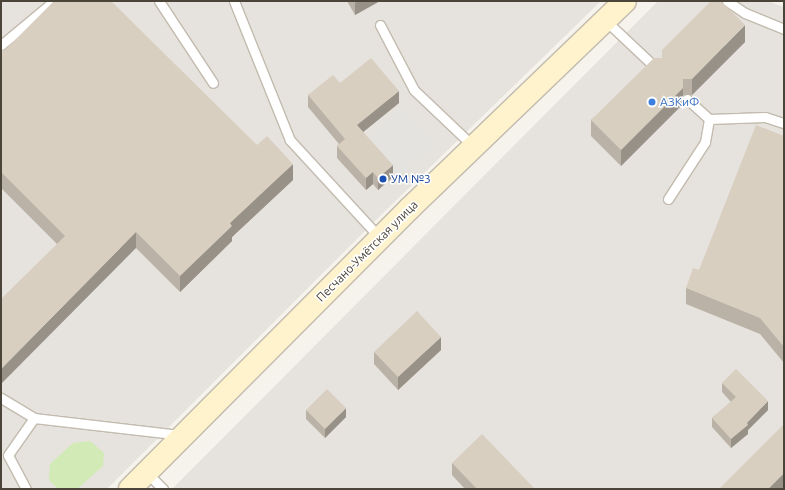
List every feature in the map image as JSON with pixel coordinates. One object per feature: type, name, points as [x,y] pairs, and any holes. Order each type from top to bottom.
[{"type":"main road","name":"Песчано-Умётская улица","points":[[130,489],[380,238],[615,7]]},
{"type":"lane","points":[[1,45],[54,1]]},
{"type":"lane","points":[[159,1],[213,83]]},
{"type":"lane","points":[[234,1],[290,140],[380,238]]},
{"type":"lane","points":[[727,1],[745,13],[784,29]]},
{"type":"lane","points":[[615,7],[658,70]]},
{"type":"lane","points":[[380,25],[414,90],[473,146]]},
{"type":"lane","points":[[688,99],[709,119],[765,117],[784,123]]},
{"type":"lane","points":[[668,199],[705,142],[709,119]]},
{"type":"lane","points":[[1,398],[34,418],[185,435]]},
{"type":"lane","points":[[26,489],[8,455],[34,418]]},
{"type":"lane","points":[[146,473],[163,489]]},
{"type":"shaded area","points":[[1,1],[601,1],[378,218],[107,489],[1,489]]},
{"type":"shaded area","points":[[658,1],[768,1],[784,7],[784,489],[172,489]]},
{"type":"shaded area","points":[[404,106],[437,144],[399,177],[366,139]]},
{"type":"green space","points":[[90,441],[104,453],[103,466],[77,489],[58,489],[49,480],[50,464],[73,443]]},
{"type":"building","points":[[54,1],[111,1],[257,145],[267,136],[293,164],[230,223],[232,226],[180,276],[136,232],[1,369],[1,299],[65,236],[1,172],[1,54]]},
{"type":"building","points":[[711,1],[721,1],[745,25],[692,79],[683,79],[683,88],[621,150],[591,120],[654,58],[662,58],[662,50]]},
{"type":"building","points":[[371,58],[399,91],[357,125],[393,165],[378,178],[373,172],[366,178],[337,146],[345,139],[308,95],[333,75],[340,83]]},
{"type":"building","points":[[756,125],[784,136],[784,347],[760,318],[686,288],[693,268],[699,270]]},
{"type":"building","points":[[417,311],[441,337],[398,377],[374,352]]},
{"type":"building","points":[[736,369],[768,401],[747,423],[748,425],[731,439],[712,418],[736,397],[722,383]]},
{"type":"building","points":[[327,389],[346,408],[325,429],[306,410]]},
{"type":"building","points":[[784,424],[784,473],[768,489],[719,489]]},
{"type":"building","points":[[482,434],[535,489],[477,489],[452,463]]},
{"type":"place","name":"АЗКиФ","points":[[652,102]]},
{"type":"place","name":"УМ №3","points":[[383,179]]}]
